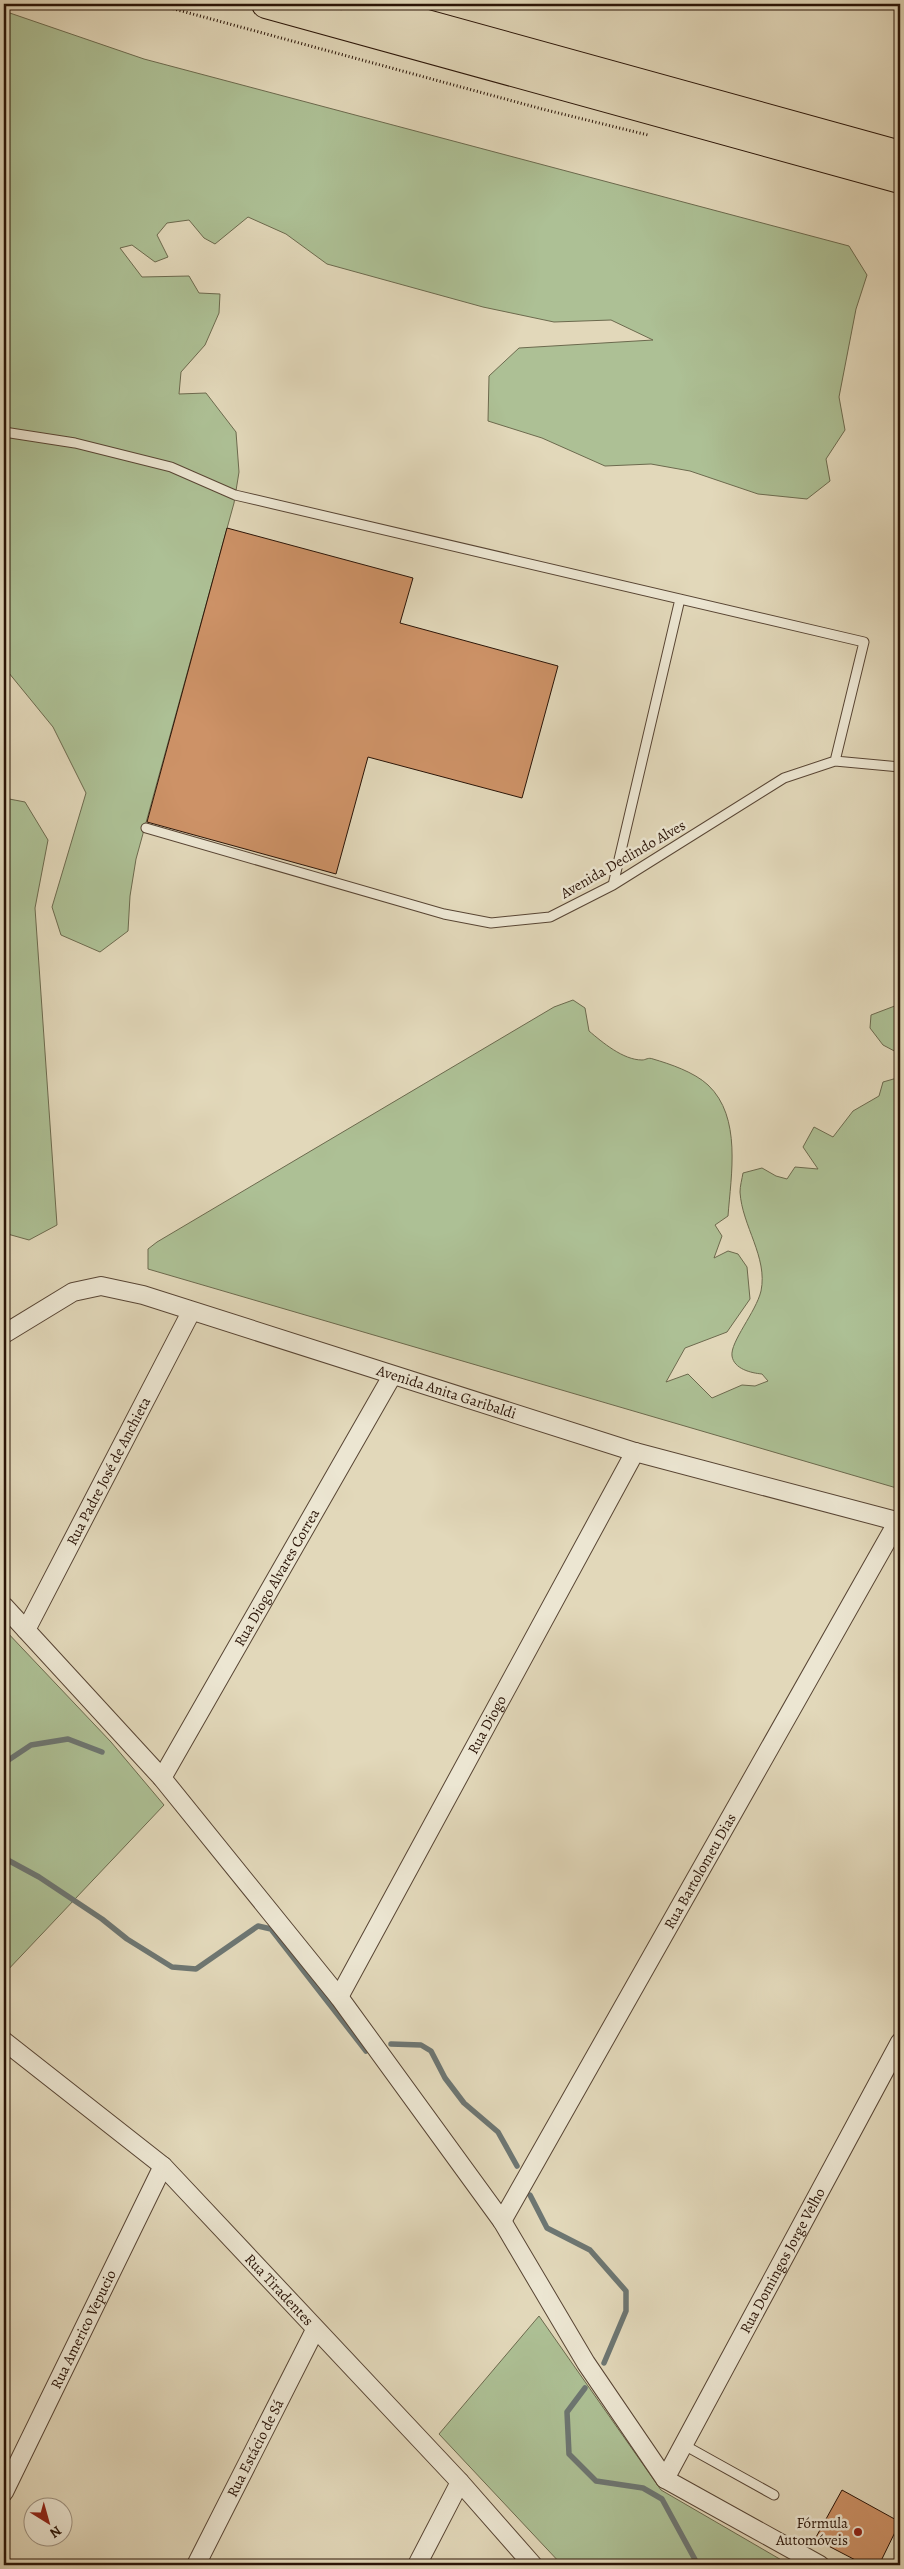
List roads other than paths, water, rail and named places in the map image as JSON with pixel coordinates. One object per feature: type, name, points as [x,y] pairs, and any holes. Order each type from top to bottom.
[{"type":"main road","points":[[266,4],[900,180]]},
{"type":"main road","points":[[360,4],[900,155]]},
{"type":"street","name":"Avenida Anita Garibaldi","points":[[4,1334],[73,1292],[101,1286],[143,1296],[635,1452],[899,1521]]},
{"type":"street","name":"Rua Padre José de Anchieta","points":[[26,1630],[192,1312]]},
{"type":"street","name":"Rua Diogo Alvares Correa","points":[[162,1778],[392,1376]]},
{"type":"street","name":"Rua Diogo","points":[[339,1997],[635,1452]]},
{"type":"street","name":"Rua Bartolomeu Dias","points":[[502,2221],[899,1521]]},
{"type":"street","points":[[4,1606],[162,1778],[339,1997],[502,2221],[586,2363],[665,2479],[820,2565]]},
{"type":"street","name":"Rua Tiradentes","points":[[4,2040],[163,2166],[315,2330],[460,2482],[533,2565]]},
{"type":"street","name":"Rua Domingos Jorge Velho","points":[[665,2479],[900,2042]]},
{"type":"street","name":"Rua Americo Vepucio","points":[[4,2492],[163,2166]]},
{"type":"street","name":"Rua Estácio de Sá","points":[[196,2565],[315,2330]]},
{"type":"street","points":[[417,2565],[460,2482]]},
{"type":"lane","points":[[4,432],[75,444],[171,467],[235,495],[864,642],[835,761]]},
{"type":"lane","points":[[612,885],[680,599]]},
{"type":"lane","name":"Avenida Declindo Alves","points":[[146,828],[444,914],[491,923],[550,917],[612,885],[784,778],[835,761],[900,767]]},
{"type":"lane","points":[[684,2445],[774,2495]]},
{"type":"waterway","points":[[4,1763],[31,1745],[68,1739],[102,1752]]},
{"type":"waterway","points":[[4,1858],[39,1877],[102,1919],[127,1939],[172,1967],[196,1969],[258,1926],[271,1929],[366,2051]]},
{"type":"waterway","points":[[391,2044],[421,2045],[431,2051],[445,2078],[464,2103],[498,2132],[517,2166]]},
{"type":"waterway","points":[[530,2195],[547,2228],[590,2250],[626,2291],[626,2311],[604,2363]]},
{"type":"waterway","points":[[585,2388],[567,2412],[569,2454],[596,2481],[643,2488],[662,2499],[698,2565]]},
{"type":"place","name":"Fórmula Automóveis","points":[[858,2532]]}]
